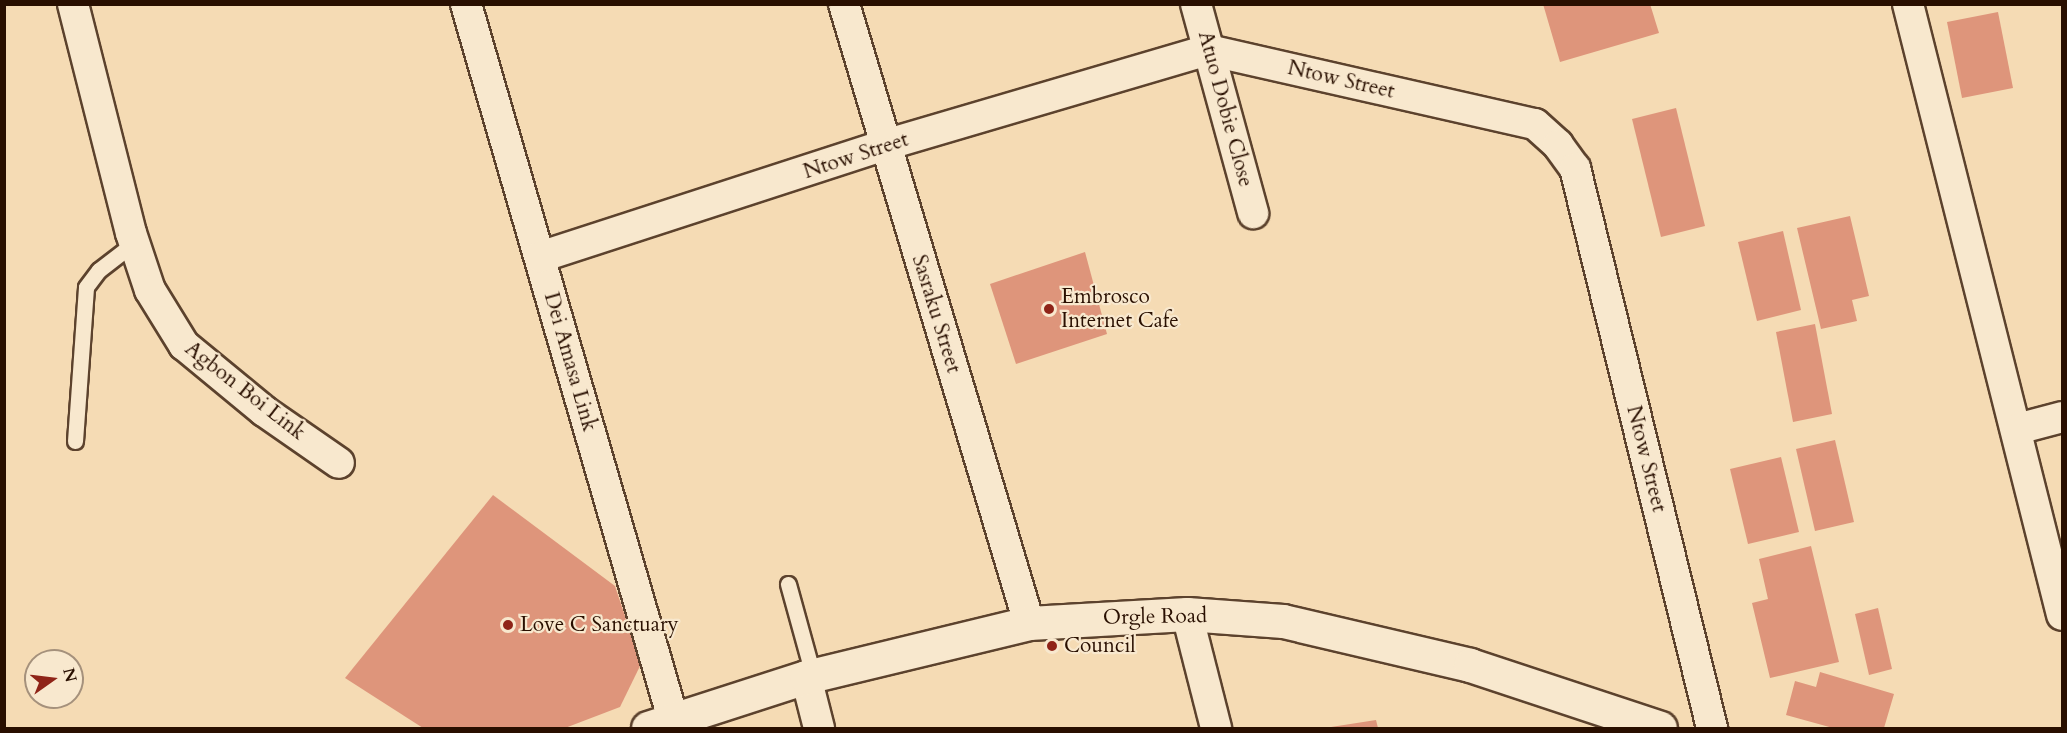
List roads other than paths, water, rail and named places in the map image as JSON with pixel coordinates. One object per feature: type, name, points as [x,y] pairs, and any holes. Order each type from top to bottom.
[{"type":"street","name":"Agbon Boi Link","points":[[73,4],[135,243],[150,290],[184,345],[264,411],[339,463]]},
{"type":"street","name":"Dei Amasa Link","points":[[466,4],[540,257],[661,724]]},
{"type":"street","name":"Sasraku Street","points":[[844,4],[1029,623]]},
{"type":"street","name":"Atuo Dobie Close","points":[[1196,4],[1253,213]]},
{"type":"street","points":[[1908,4],[2017,429],[2062,615]]},
{"type":"street","name":"Ntow Street","points":[[540,257],[885,146],[1208,50],[1534,124],[1558,145],[1575,168],[1712,729]]},
{"type":"street","points":[[2017,429],[2062,417]]},
{"type":"street","points":[[1187,614],[1216,729]]},
{"type":"street","name":"Orgle Road","points":[[661,724],[809,676],[1029,623],[1187,614],[1283,621],[1470,665],[1660,729]]},
{"type":"street","points":[[809,676],[819,729]]},
{"type":"lane","points":[[75,441],[86,287],[99,270],[135,243]]},
{"type":"lane","points":[[788,584],[809,676]]},
{"type":"place","name":"Embrosco Internet Cafe","points":[[1049,309]]},
{"type":"place","name":"Love C Sanctuary","points":[[508,625]]},
{"type":"place","name":"Council","points":[[1052,646]]}]
